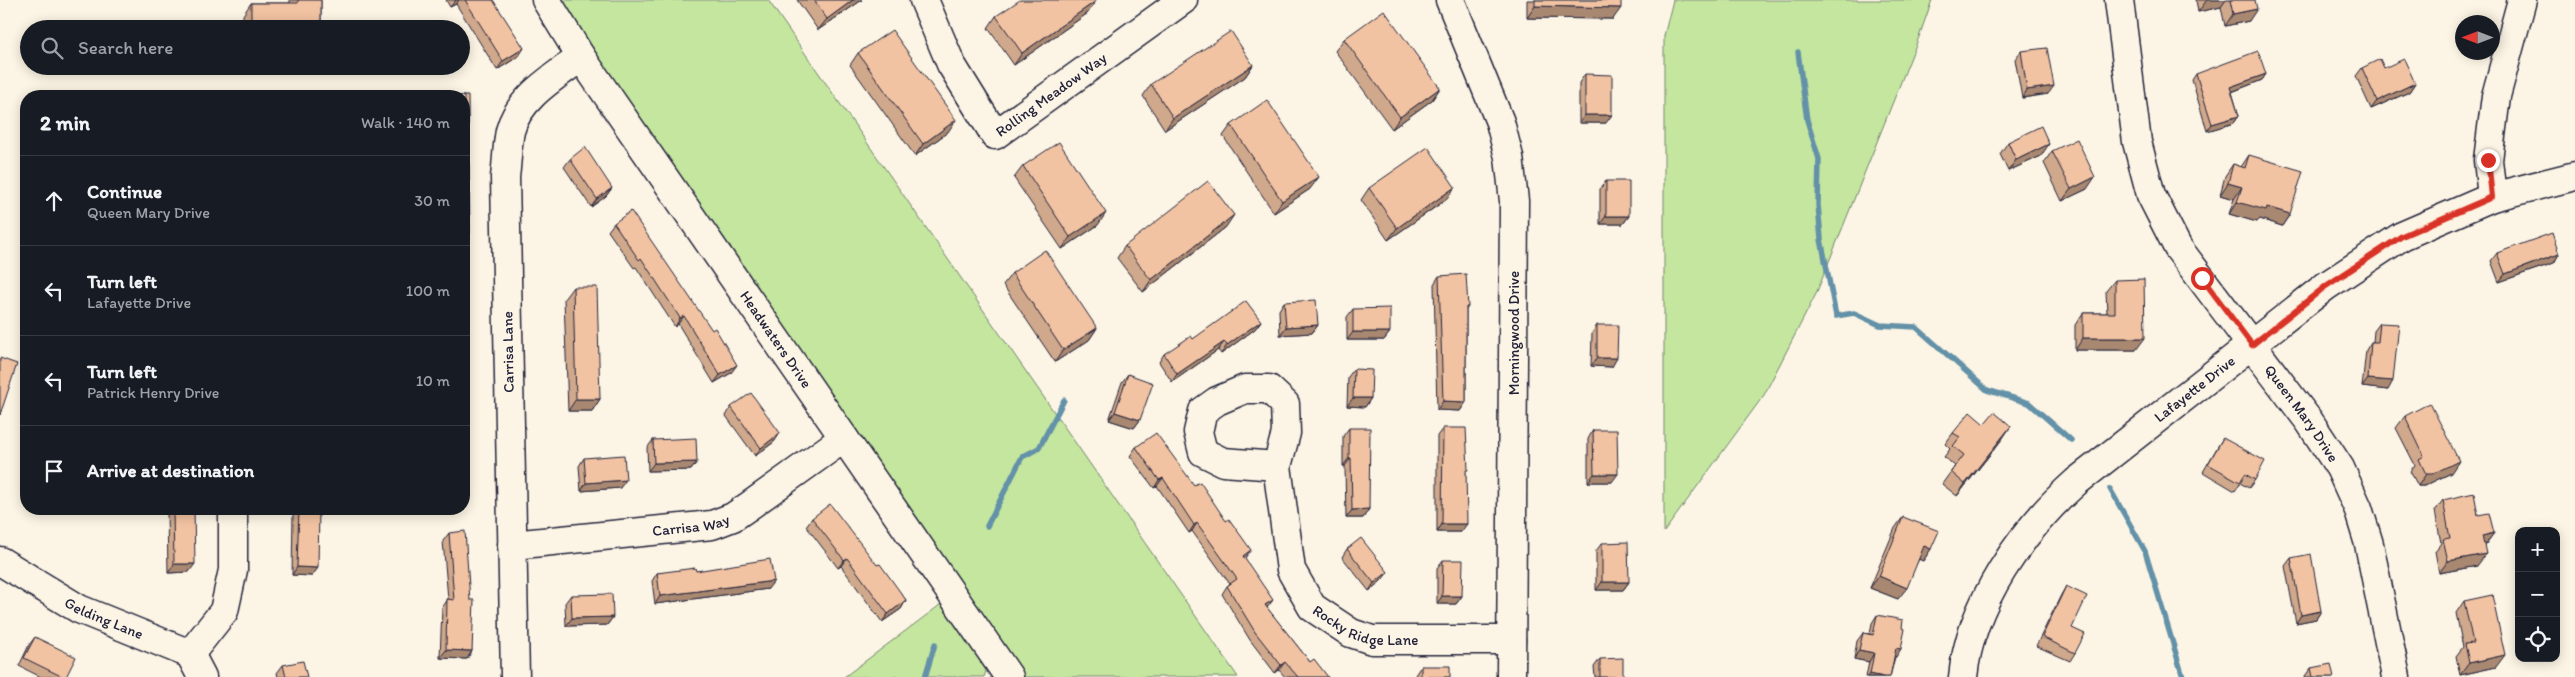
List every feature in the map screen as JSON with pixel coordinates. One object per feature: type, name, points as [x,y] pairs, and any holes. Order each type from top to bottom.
[{"type":"street","name":"Headwaters Drive","points":[[546,0],[581,57],[1009,677]]},
{"type":"street","name":"Rolling Meadow Way","points":[[924,0],[951,64],[994,135],[1183,0]]},
{"type":"street","name":"Morningwood Drive","points":[[1450,0],[1500,122],[1508,157],[1514,201],[1511,677]]},
{"type":"street","name":"Queen Mary Drive","points":[[2119,0],[2137,142],[2151,195],[2178,248],[2331,452],[2358,508],[2369,544],[2396,677]]},
{"type":"street","points":[[2492,197],[2488,160],[2496,96],[2522,0]]},
{"type":"street","name":"Carrisa Lane","points":[[515,677],[505,178],[510,131],[519,112],[533,94],[581,57]]},
{"type":"street","name":"Lafayette Drive","points":[[1963,677],[1970,645],[1987,600],[2012,556],[2041,517],[2076,482],[2326,286],[2402,236],[2492,197],[2575,176]]},
{"type":"street","name":"Carrisa Way","points":[[512,545],[712,525],[733,517],[844,438]]},
{"type":"street","name":"Rocky Ridge Lane","points":[[1277,466],[1291,570],[1312,607],[1351,632],[1372,640],[1511,640]]},
{"type":"street","points":[[196,665],[224,611],[233,570],[233,515]]},
{"type":"street","name":"Gelding Lane","points":[[0,561],[79,609],[196,665]]},
{"type":"green space","points":[[546,0],[768,0],[1238,677],[1009,677],[992,654],[984,677],[844,677],[952,596]]},
{"type":"green space","points":[[1673,0],[1932,0],[1816,294],[1764,395],[1664,532],[1664,36]]},
{"type":"building","points":[[298,0],[321,0],[321,20],[251,20],[251,3],[298,3]]},
{"type":"building","points":[[465,0],[493,0],[524,48],[503,61]]},
{"type":"building","points":[[814,0],[853,0],[827,19]]},
{"type":"building","points":[[1020,0],[1096,1],[1022,53],[996,16]]},
{"type":"building","points":[[1535,0],[1621,0],[1621,8],[1535,6]]},
{"type":"building","points":[[2230,0],[2255,0],[2257,9],[2233,14]]},
{"type":"building","points":[[1384,10],[1440,88],[1400,117],[1344,39]]},
{"type":"building","points":[[892,30],[956,120],[923,144],[858,53]]},
{"type":"building","points":[[1231,31],[1253,65],[1173,118],[1151,84]]},
{"type":"building","points":[[2047,48],[2054,86],[2027,90],[2021,51]]},
{"type":"building","points":[[2258,51],[2266,74],[2230,87],[2239,116],[2212,124],[2196,74]]},
{"type":"building","points":[[2380,59],[2384,68],[2404,59],[2415,83],[2377,101],[2362,68]]},
{"type":"building","points":[[1585,74],[1612,75],[1612,115],[1585,115]]},
{"type":"building","points":[[1267,100],[1319,177],[1282,201],[1231,125]]},
{"type":"building","points":[[2041,126],[2049,144],[2016,160],[2008,142]]},
{"type":"building","points":[[2077,139],[2095,177],[2071,189],[2052,151]]},
{"type":"building","points":[[1059,142],[1106,213],[1070,237],[1023,166]]},
{"type":"building","points":[[585,147],[612,188],[597,199],[570,159]]},
{"type":"building","points":[[1428,147],[1455,187],[1397,228],[1369,188]]},
{"type":"building","points":[[2249,155],[2303,171],[2290,214],[2267,207],[2266,210],[2237,202],[2242,187],[2228,183],[2233,164],[2245,168]]},
{"type":"building","points":[[1208,181],[1234,215],[1151,280],[1125,246]]},
{"type":"building","points":[[1606,181],[1629,181],[1629,216],[1606,216]]},
{"type":"building","points":[[631,211],[712,330],[715,328],[737,365],[720,375],[684,316],[680,318],[641,258],[639,260],[614,223]]},
{"type":"building","points":[[2552,233],[2559,254],[2505,274],[2497,253]]},
{"type":"building","points":[[1045,250],[1097,328],[1063,350],[1012,273]]},
{"type":"building","points":[[1466,274],[1468,307],[1466,307],[1466,402],[1443,401],[1439,276]]},
{"type":"building","points":[[2144,279],[2145,338],[2083,338],[2083,313],[2115,313],[2115,280]]},
{"type":"building","points":[[573,287],[597,287],[600,399],[576,399]]},
{"type":"building","points":[[1316,300],[1318,325],[1286,327],[1284,302]]},
{"type":"building","points":[[1246,301],[1261,321],[1227,345],[1224,342],[1177,374],[1164,354],[1191,336],[1193,339]]},
{"type":"building","points":[[1390,308],[1390,332],[1353,332],[1353,309]]},
{"type":"building","points":[[2380,323],[2399,324],[2393,381],[2368,379],[2371,342],[2378,342]]},
{"type":"building","points":[[1597,325],[1618,325],[1617,358],[1597,358]]},
{"type":"building","points":[[0,358],[17,364],[0,415]]},
{"type":"building","points":[[1354,369],[1372,370],[1371,398],[1353,398]]},
{"type":"building","points":[[1128,374],[1153,383],[1140,420],[1115,412]]},
{"type":"building","points":[[751,393],[780,433],[761,448],[731,407]]},
{"type":"building","points":[[2430,403],[2459,461],[2432,474],[2426,474],[2419,459],[2424,456],[2405,416]]},
{"type":"building","points":[[1970,412],[1984,424],[1994,412],[2011,426],[1965,484],[1951,472],[1964,455],[1953,446],[1960,437],[1953,433]]},
{"type":"building","points":[[1349,428],[1370,428],[1369,509],[1352,510]]},
{"type":"building","points":[[1443,428],[1466,428],[1468,470],[1466,470],[1467,524],[1442,524]]},
{"type":"building","points":[[1593,430],[1617,430],[1618,474],[1594,474]]},
{"type":"building","points":[[1156,433],[1194,485],[1200,482],[1226,521],[1229,519],[1251,550],[1243,556],[1273,600],[1265,605],[1310,662],[1314,659],[1328,677],[1298,677],[1285,662],[1281,665],[1255,632],[1227,586],[1237,579],[1197,523],[1194,525],[1163,478],[1159,480],[1136,447]]},
{"type":"building","points":[[696,438],[697,462],[654,463],[653,440]]},
{"type":"building","points":[[2223,438],[2265,461],[2255,480],[2245,474],[2240,482],[2208,464]]},
{"type":"building","points":[[624,455],[626,480],[586,483],[584,458]]},
{"type":"building","points":[[2474,493],[2478,515],[2489,513],[2494,533],[2482,536],[2486,554],[2448,561],[2443,539],[2450,538],[2443,500]]},
{"type":"building","points":[[830,504],[877,565],[880,564],[906,600],[888,614],[847,558],[844,560],[812,518]]},
{"type":"building","points":[[173,515],[194,515],[195,564],[174,564]]},
{"type":"building","points":[[299,515],[319,515],[318,568],[297,567]]},
{"type":"building","points":[[1903,517],[1939,531],[1931,549],[1924,546],[1907,588],[1879,576]]},
{"type":"building","points":[[465,531],[470,600],[474,600],[472,651],[446,650],[447,599],[454,600],[449,533]]},
{"type":"building","points":[[1361,538],[1388,572],[1374,583],[1347,549]]},
{"type":"building","points":[[1628,542],[1629,582],[1602,582],[1602,543]]},
{"type":"building","points":[[2311,554],[2321,611],[2301,615],[2291,558]]},
{"type":"building","points":[[770,559],[774,581],[660,596],[657,573],[695,568],[696,571]]},
{"type":"building","points":[[1443,560],[1463,560],[1462,596],[1442,596]]},
{"type":"building","points":[[2066,586],[2087,596],[2072,628],[2085,634],[2075,653],[2042,637]]},
{"type":"building","points":[[612,594],[613,617],[572,618],[571,595]]},
{"type":"building","points":[[2492,595],[2505,655],[2469,663],[2465,644],[2473,643],[2464,601]]},
{"type":"building","points":[[1877,615],[1903,620],[1902,628],[1905,629],[1901,649],[1896,648],[1890,677],[1870,674],[1874,653],[1859,650],[1863,633],[1873,635]]},
{"type":"building","points":[[35,637],[76,657],[66,677],[24,658]]},
{"type":"building","points":[[1623,658],[1623,677],[1600,677],[1600,659]]},
{"type":"building","points":[[303,661],[307,677],[286,677],[283,665]]},
{"type":"building","points":[[2331,664],[2334,677],[2313,677],[2311,668]]},
{"type":"building","points":[[1421,666],[1450,666],[1450,677],[1421,677]]},
{"type":"waterway","points":[[1798,52],[1807,120],[1819,159],[1818,205],[1821,239],[1836,316],[1854,313],[1880,325],[1916,327],[1987,390],[2029,403],[2071,440]]},
{"type":"waterway","points":[[987,526],[1022,457],[1039,448],[1064,400]]},
{"type":"waterway","points":[[2110,489],[2145,551],[2183,677]]},
{"type":"waterway","points":[[925,677],[935,644]]},
{"type":"route","points":[[2202,278],[2252,345],[2326,286],[2402,236],[2492,197],[2488,160]]}]
